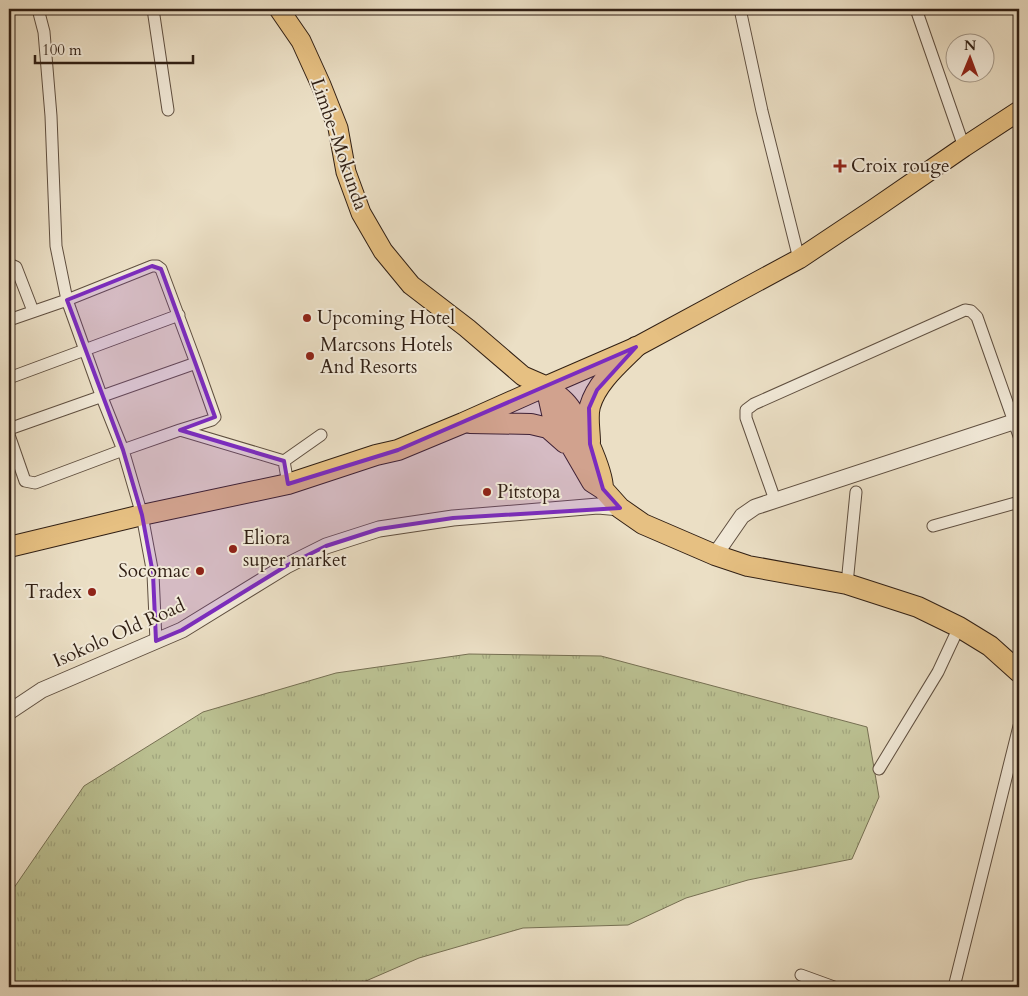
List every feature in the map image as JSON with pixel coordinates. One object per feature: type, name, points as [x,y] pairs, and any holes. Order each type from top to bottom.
[{"type":"highway","points":[[582,448],[589,408],[597,390],[613,369],[636,347]]},
{"type":"highway","points":[[9,547],[142,515],[288,484],[376,455],[398,450],[546,386],[552,413],[582,448],[592,482],[603,489],[620,508],[644,524],[715,555],[748,566],[846,584],[918,608],[959,627],[990,646],[1019,672]]},
{"type":"highway","points":[[464,423],[531,424],[548,428],[582,448]]},
{"type":"main road","name":"Limbe-Mokunda","points":[[279,9],[301,41],[321,85],[338,128],[346,172],[361,213],[383,251],[411,284],[467,328],[523,376],[546,386]]},
{"type":"main road","points":[[546,386],[636,347],[799,259],[1019,112]]},
{"type":"street","points":[[38,9],[44,32],[51,116],[56,246],[67,300],[123,450],[142,515],[153,574],[156,641]]},
{"type":"street","points":[[153,9],[168,110]]},
{"type":"street","points":[[740,9],[762,111],[799,259]]},
{"type":"street","points":[[916,9],[964,147]]},
{"type":"street","points":[[9,264],[16,267],[33,311]]},
{"type":"street","points":[[9,320],[67,300],[152,266],[157,266],[161,269],[179,315],[215,417],[212,420],[123,450],[35,484],[27,480],[25,481],[9,435]]},
{"type":"street","points":[[715,555],[742,516],[755,507],[1018,426],[977,317],[971,311],[964,310],[754,404],[746,410],[746,418],[775,500]]},
{"type":"street","points":[[9,378],[179,315]]},
{"type":"street","points":[[9,429],[196,363]]},
{"type":"street","points":[[180,430],[284,461]]},
{"type":"street","points":[[284,461],[321,435]]},
{"type":"street","points":[[284,461],[288,484]]},
{"type":"street","points":[[846,584],[856,492]]},
{"type":"street","points":[[933,526],[1019,502]]},
{"type":"street","name":"Isokolo Old Road","points":[[9,712],[42,690],[182,630],[286,566],[326,546],[379,528],[453,518],[598,506],[620,508]]},
{"type":"street","points":[[879,769],[938,672],[959,627]]},
{"type":"street","points":[[954,987],[1019,726]]},
{"type":"street","points":[[801,975],[834,987]]},
{"type":"highlighted area","points":[[152,266],[161,269],[215,417],[180,430],[284,461],[288,484],[398,450],[636,347],[597,390],[589,408],[590,444],[603,489],[620,508],[453,518],[379,529],[326,546],[286,566],[182,630],[156,641],[153,574],[142,515],[123,450],[67,300]]},
{"type":"green space","points":[[469,654],[601,656],[867,727],[879,797],[852,859],[748,880],[686,898],[628,925],[523,928],[419,958],[352,987],[9,987],[9,895],[84,786],[203,712],[336,673]]},
{"type":"place","name":"Croix rouge","points":[[840,166]]},
{"type":"place","name":"Upcoming Hotel","points":[[307,318]]},
{"type":"place","name":"Marcsons Hotels And Resorts","points":[[310,356]]},
{"type":"place","name":"Pitstopa","points":[[487,492]]},
{"type":"place","name":"Eliora super market","points":[[233,549]]},
{"type":"place","name":"Socomac","points":[[200,571]]},
{"type":"place","name":"Tradex","points":[[92,592]]}]
